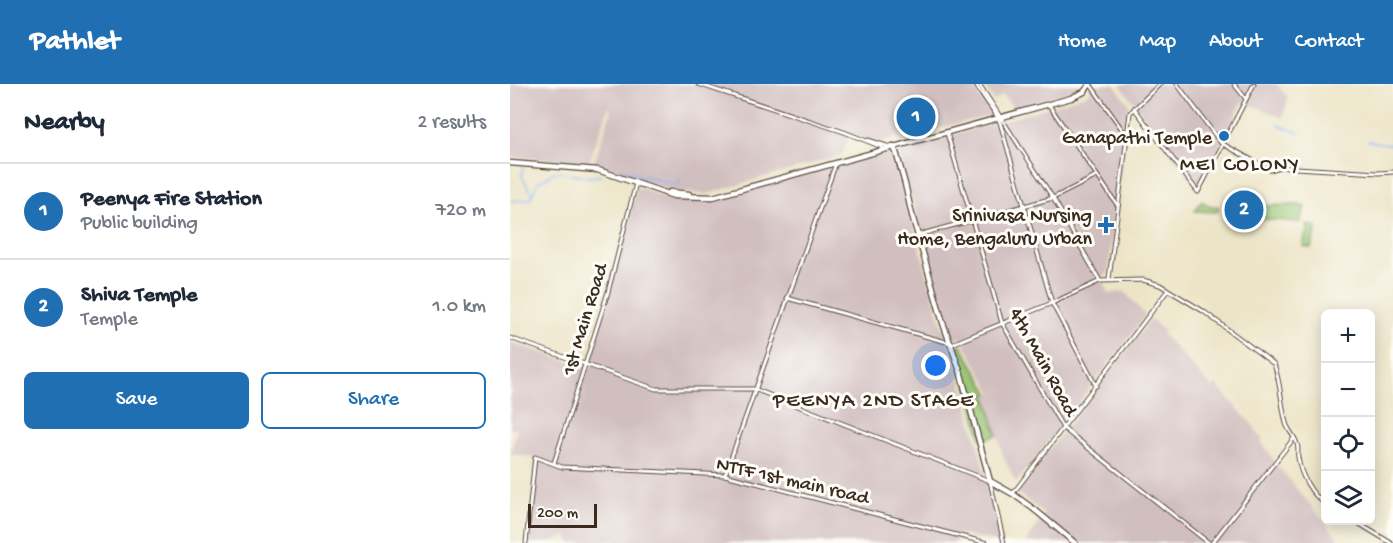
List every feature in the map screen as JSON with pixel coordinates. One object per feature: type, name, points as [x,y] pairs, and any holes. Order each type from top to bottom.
[{"type":"main road","points":[[888,147],[1071,95],[1083,90],[1089,84]]},
{"type":"main road","points":[[510,162],[590,166],[672,193],[714,195],[1048,104],[1084,92],[1089,84]]},
{"type":"main road","points":[[888,147],[896,152],[918,236],[991,480],[1035,510]]},
{"type":"main road","points":[[991,480],[1014,492],[1075,543]]},
{"type":"street","points":[[698,84],[888,147]]},
{"type":"street","points":[[977,84],[1053,198],[1100,281]]},
{"type":"street","points":[[1089,84],[1127,137]]},
{"type":"street","points":[[1109,279],[1130,113],[1160,84]]},
{"type":"street","points":[[1177,84],[1224,145],[1270,170],[1280,167],[1378,174],[1393,172]]},
{"type":"street","points":[[1234,84],[1246,99]]},
{"type":"street","points":[[1134,108],[1198,192],[1254,84]]},
{"type":"street","points":[[1048,104],[1118,207]]},
{"type":"street","points":[[999,117],[1052,303],[1096,386]]},
{"type":"street","name":"4th Main Road","points":[[947,131],[1002,323],[1063,428],[1210,543]]},
{"type":"street","points":[[725,475],[834,163]]},
{"type":"street","points":[[918,236],[1053,198],[1097,176]]},
{"type":"street","name":"1st Main Road","points":[[554,463],[608,292],[636,183]]},
{"type":"street","points":[[788,298],[951,343],[1052,303],[1100,281],[1143,279],[1168,290],[1209,315],[1274,364],[1279,377],[1287,428],[1297,443],[1299,464],[1307,483],[1321,500]]},
{"type":"street","points":[[1014,492],[1168,290]]},
{"type":"street","points":[[510,338],[656,389],[754,389],[991,480],[1004,543]]},
{"type":"street","points":[[1210,543],[1294,438]]},
{"type":"street","name":"NTTF 1st main road","points":[[526,543],[535,457],[562,466],[725,475],[987,543]]},
{"type":"street","points":[[1361,525],[1391,543]]},
{"type":"shaded area","points":[[510,84],[971,84],[993,115],[935,129],[921,99],[902,102],[911,135],[876,142],[849,135],[842,155],[707,194],[674,192],[593,165],[611,112],[609,106],[589,162],[510,157],[512,89],[510,89]]},
{"type":"shaded area","points":[[982,84],[1080,84],[1075,89],[1014,109],[1003,95],[994,101]]},
{"type":"shaded area","points":[[1095,84],[1114,84],[1129,105],[1108,274],[1102,276],[1108,294],[1124,291],[1146,316],[1016,483],[1004,458],[985,396],[992,392],[961,338],[953,340],[897,149],[1004,121],[1086,95]]},
{"type":"shaded area","points":[[1120,84],[1277,84],[1288,98],[1283,118],[1243,101],[1198,189]]},
{"type":"shaded area","points":[[892,152],[942,325],[956,361],[1003,543],[958,534],[956,543],[616,543],[615,541],[594,541],[570,543],[567,536],[545,543],[528,543],[535,458],[511,454],[517,429],[510,429],[510,342],[588,368],[637,187],[669,199],[699,202]]},
{"type":"shaded area","points":[[1151,319],[1164,331],[1162,334],[1213,388],[1216,385],[1256,429],[1277,465],[1321,518],[1321,525],[1327,525],[1342,543],[1026,543],[1044,514],[1016,492]]},
{"type":"green space","points":[[1201,201],[1211,207],[1217,206],[1219,209],[1216,212],[1195,211]]},
{"type":"green space","points":[[1298,205],[1305,207],[1300,222],[1250,218],[1256,206]]},
{"type":"green space","points":[[1228,206],[1254,207],[1249,218],[1243,213],[1228,211]]},
{"type":"green space","points":[[1308,225],[1317,227],[1311,248],[1303,246]]},
{"type":"green space","points":[[961,345],[989,393],[986,396],[997,435],[982,440],[956,347]]},
{"type":"waterway","points":[[1279,125],[1299,133]]},
{"type":"waterway","points":[[1368,141],[1393,145]]},
{"type":"waterway","points":[[523,167],[522,176],[532,194]]},
{"type":"waterway","points":[[619,169],[680,186],[679,179]]},
{"type":"waterway","points":[[510,201],[531,199],[537,183],[555,172],[561,172]]},
{"type":"waterway","points":[[570,174],[582,176]]},
{"type":"waterway","points":[[586,177],[601,176]]},
{"type":"place","name":"Peenya Fire Station","points":[[916,117]]},
{"type":"place","name":"Ganapathi Temple","points":[[1224,136]]},
{"type":"place","name":"Shiva Temple","points":[[1244,210]]},
{"type":"place","name":"Srinivasa Nursing Home, Bengaluru Urban","points":[[1106,225]]},
{"type":"district","name":"MEI COLONY","points":[[1240,163]]},
{"type":"district","name":"PEENYA 2ND STAGE","points":[[874,399]]}]
